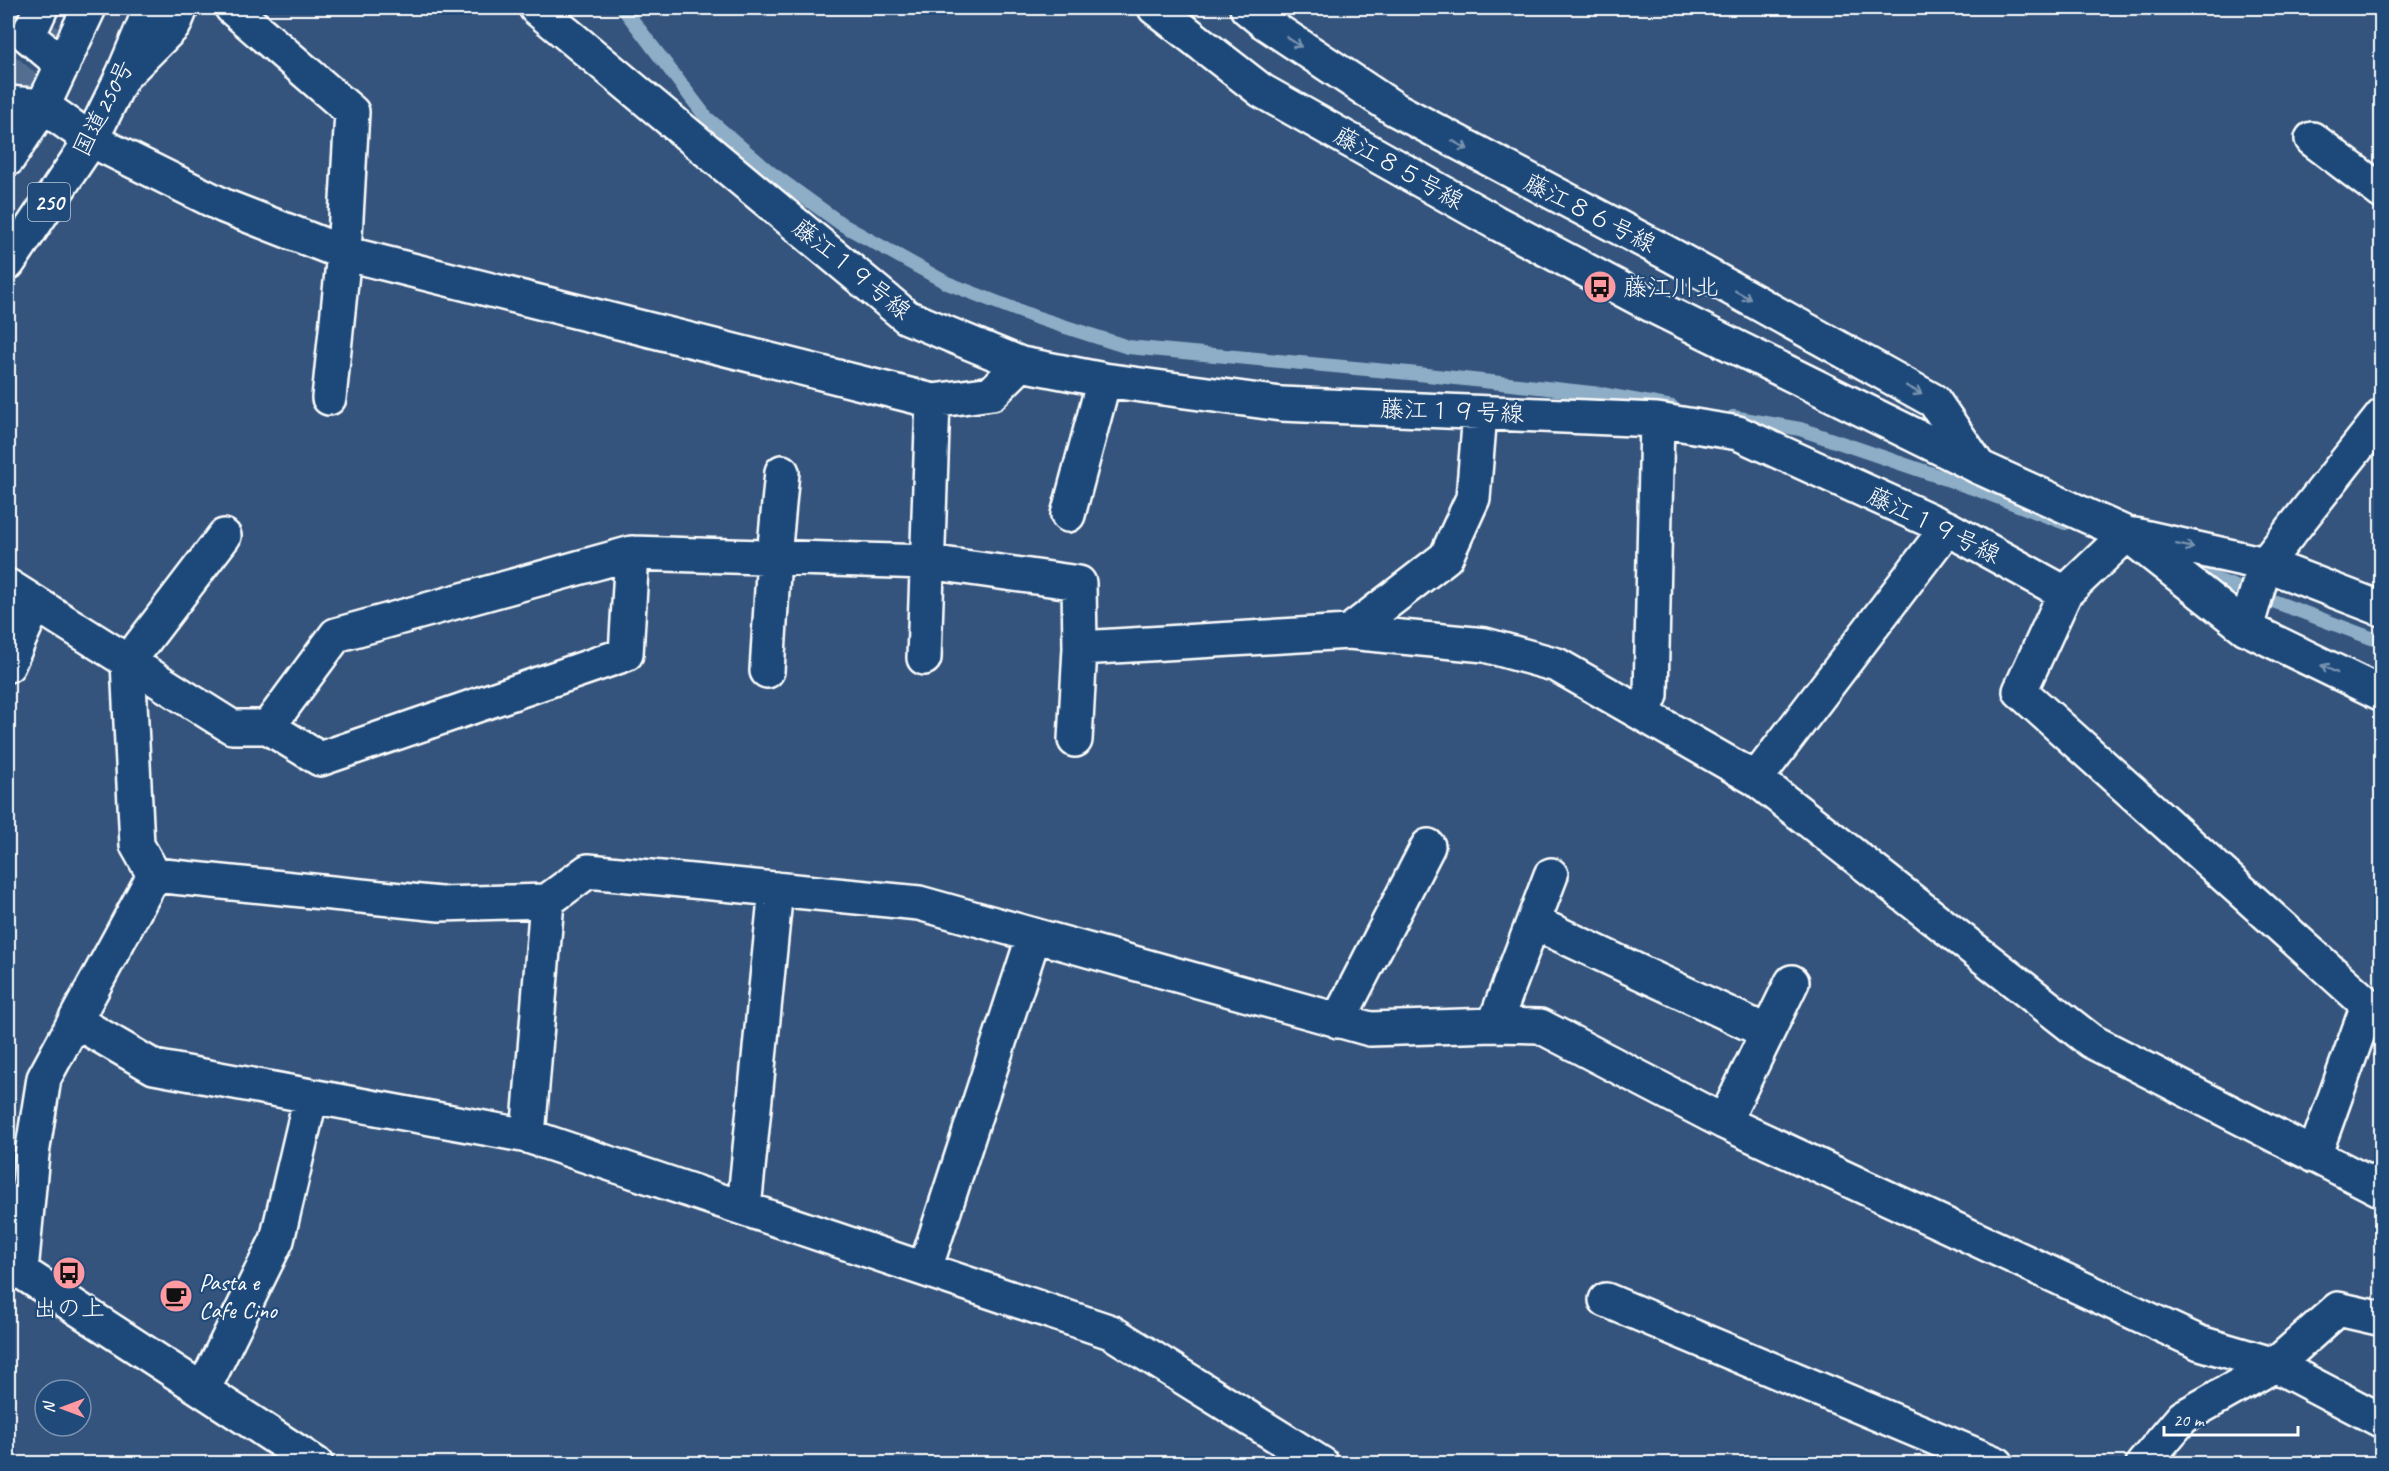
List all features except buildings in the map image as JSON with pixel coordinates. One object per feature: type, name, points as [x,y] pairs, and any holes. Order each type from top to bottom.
[{"type":"main road","points":[[41,8],[28,36],[63,65]]},
{"type":"main road","name":"250","points":[[8,159],[43,106],[89,8]]},
{"type":"main road","name":"国道250号","points":[[8,263],[91,140],[122,77],[151,8]]},
{"type":"main road","points":[[122,77],[174,25],[182,8]]},
{"type":"main road","points":[[232,8],[352,112],[344,253],[329,398]]},
{"type":"main road","name":"藤江１９号線","points":[[536,8],[907,317],[1020,364],[1104,380],[1281,404],[1657,420],[1738,433],[1947,528],[2065,593]]},
{"type":"main road","name":"藤江８５号線","points":[[1155,8],[1262,91],[1495,222],[1657,308],[1979,467],[2127,534]]},
{"type":"main road","name":"藤江８６号線","points":[[1247,8],[1264,22],[1395,109],[1673,256],[1934,401],[1979,467]]},
{"type":"main road","points":[[8,103],[43,106],[91,140],[224,206],[344,253],[933,401],[992,393],[1020,364]]},
{"type":"main road","points":[[2312,139],[2382,192]]},
{"type":"main road","points":[[1068,515],[1104,380]]},
{"type":"main road","points":[[924,658],[933,401]]},
{"type":"main road","points":[[1349,632],[1446,557],[1473,498],[1479,413]]},
{"type":"main road","points":[[2246,628],[2265,564],[2382,416]]},
{"type":"main road","points":[[1643,714],[1651,695],[1657,420]]},
{"type":"main road","points":[[767,671],[782,471]]},
{"type":"main road","points":[[1756,779],[1947,528]]},
{"type":"main road","points":[[2127,534],[2265,564],[2382,609]]},
{"type":"main road","points":[[2127,534],[2065,593],[2020,691],[2368,1005],[2314,1156]]},
{"type":"main road","points":[[2127,534],[2246,628],[2382,694]]},
{"type":"main road","points":[[154,875],[137,845],[128,662],[224,536]]},
{"type":"main road","points":[[8,586],[232,727],[268,727],[320,759],[626,654],[632,553]]},
{"type":"main road","points":[[268,727],[336,635],[632,553],[927,562],[1079,583],[1080,648],[1075,740]]},
{"type":"main road","points":[[8,665],[35,604]]},
{"type":"main road","points":[[1080,648],[1349,632],[1485,645],[1557,665],[1756,779],[2091,1041],[2382,1190]]},
{"type":"main road","points":[[1338,1021],[1428,846]]},
{"type":"main road","points":[[154,875],[440,904],[548,901],[588,871],[919,903],[1370,1029],[1494,1025],[1540,1026],[1724,1122],[2200,1343],[2275,1365],[2382,1421]]},
{"type":"main road","points":[[1494,1025],[1551,874]]},
{"type":"main road","points":[[154,875],[44,1078],[14,1267],[316,1464]]},
{"type":"main road","points":[[744,1208],[776,889]]},
{"type":"main road","points":[[528,1136],[548,901]]},
{"type":"main road","points":[[1533,922],[1767,1032]]},
{"type":"main road","points":[[925,1269],[1034,935]]},
{"type":"main road","points":[[1724,1122],[1792,982]]},
{"type":"main road","points":[[75,1021],[154,1067],[528,1136],[1111,1332],[1322,1464]]},
{"type":"main road","points":[[203,1390],[277,1240],[311,1096]]},
{"type":"main road","points":[[1606,1300],[1997,1464]]},
{"type":"main road","points":[[2143,1464],[2183,1417],[2275,1365],[2338,1309],[2382,1319]]},
{"type":"waterway","points":[[623,8],[706,117],[771,173],[843,225],[947,283],[1035,317],[1128,347],[1409,373],[1601,394],[1672,407]]},
{"type":"waterway","points":[[1733,417],[1800,429],[1976,489],[2065,523]]},
{"type":"waterway","points":[[2193,571],[2382,642]]},
{"type":"tunnel","points":[[8,93],[79,8]]},
{"type":"place","name":"藤江川北","points":[[1600,287]]},
{"type":"place","name":"出の上","points":[[69,1273]]},
{"type":"place","name":"Pasta e Cafe Cino","points":[[176,1296]]}]
